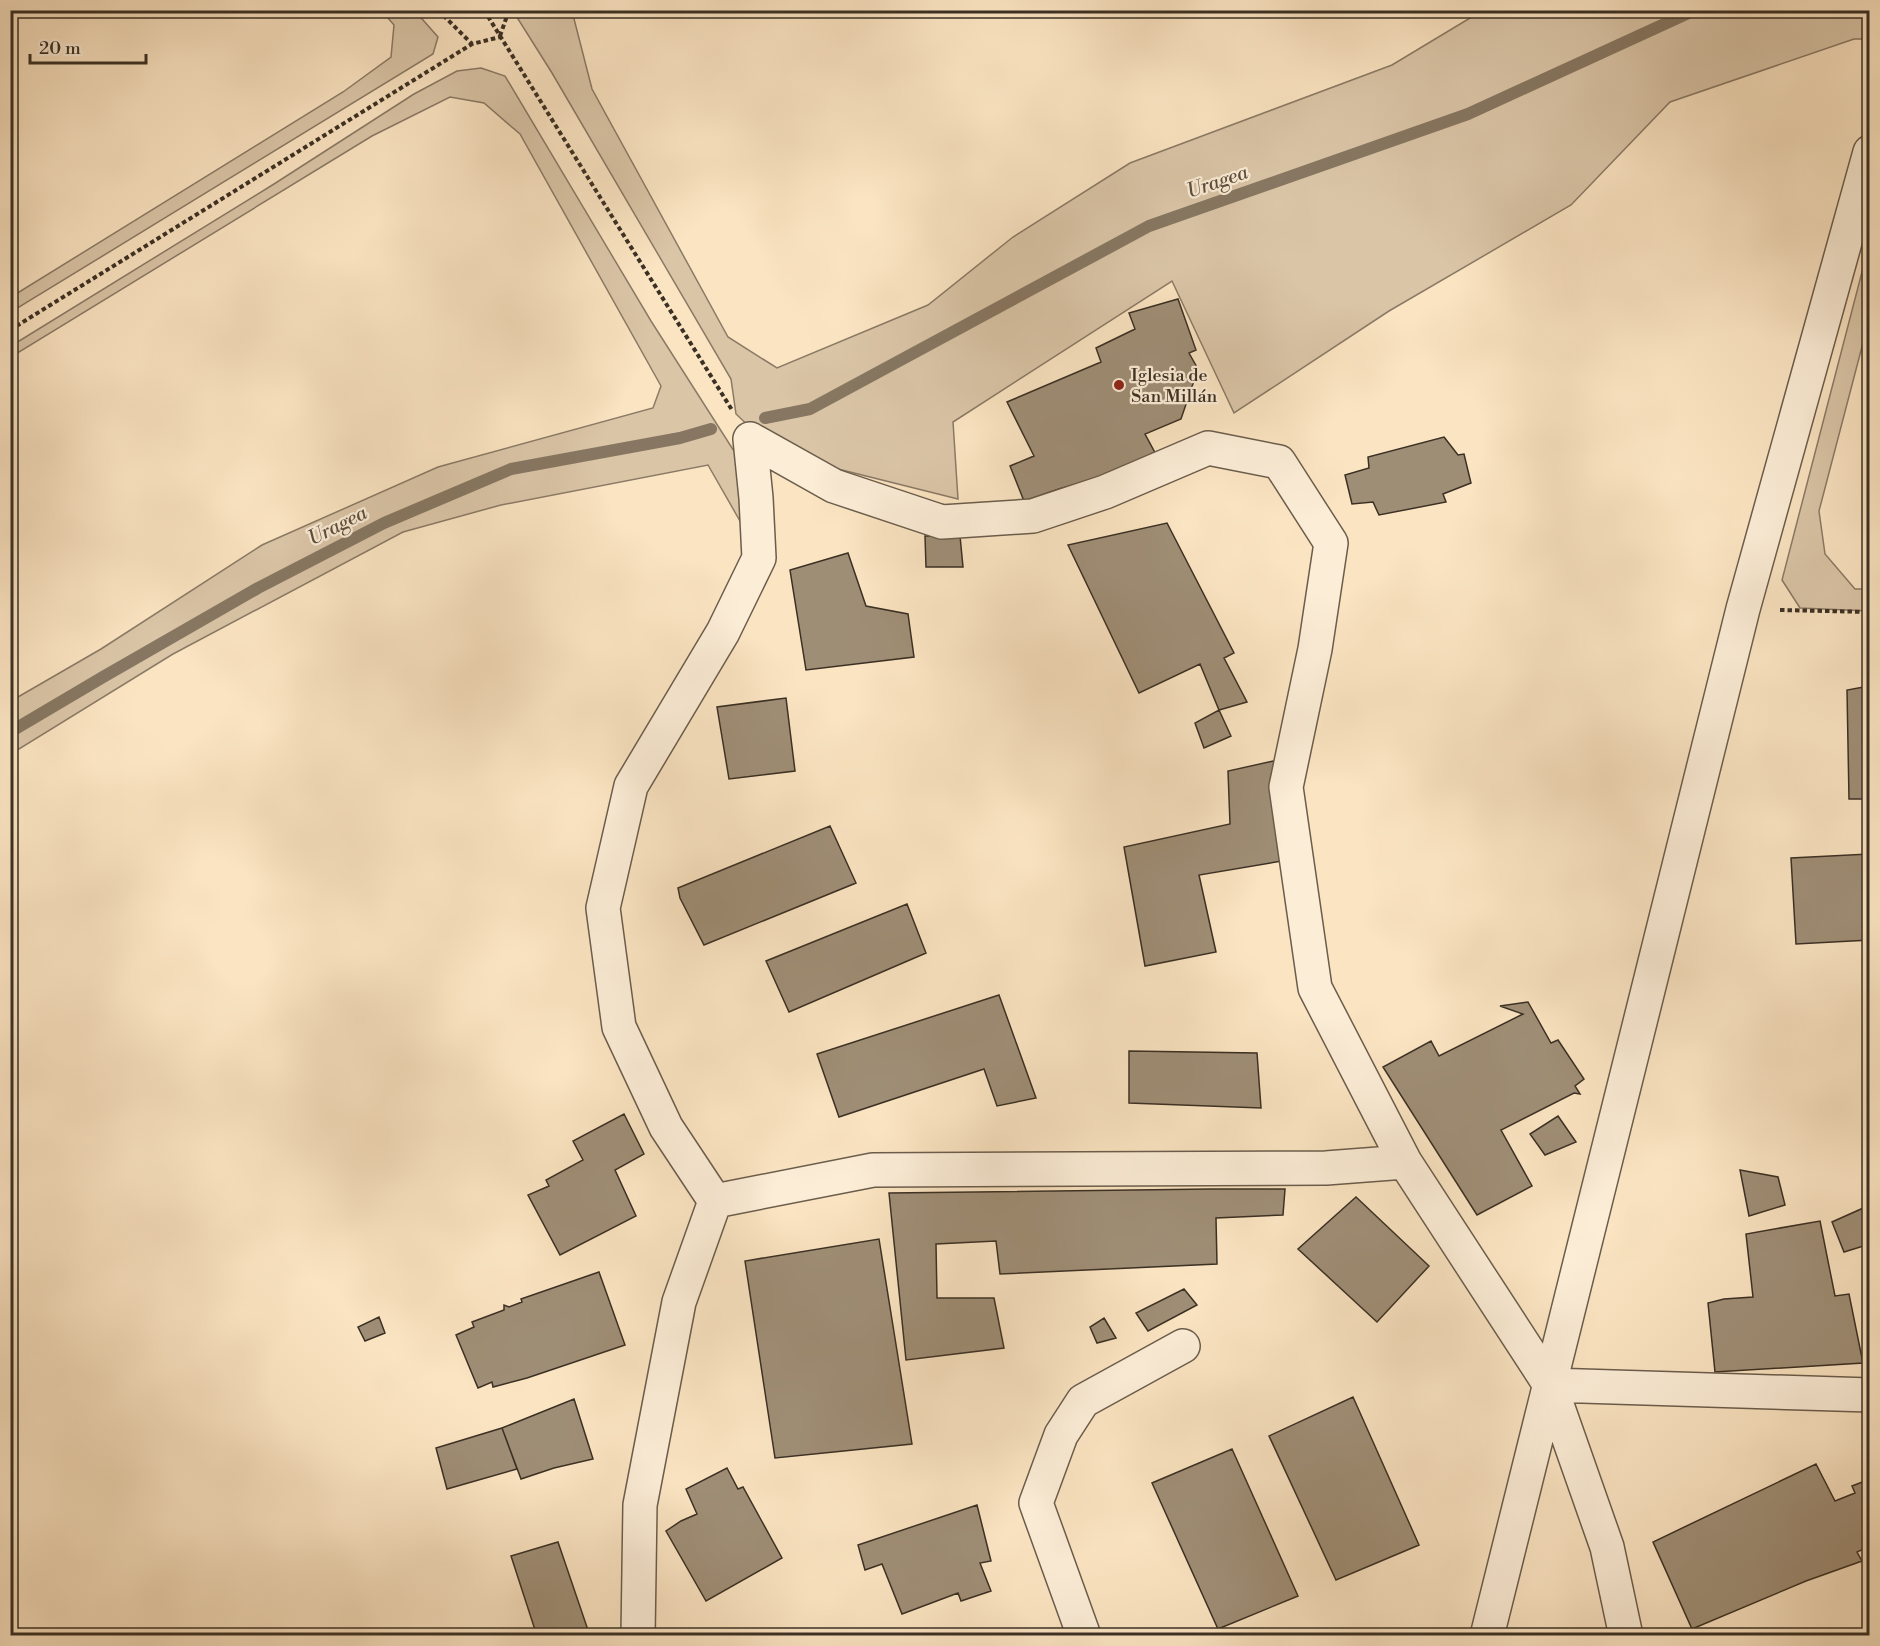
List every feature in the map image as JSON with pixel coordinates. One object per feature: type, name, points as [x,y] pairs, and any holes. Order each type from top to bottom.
[{"type":"street","points":[[1487,1635],[1743,609],[1869,152]]},
{"type":"street","points":[[750,439],[834,486],[942,522],[1033,516],[1105,492],[1208,448],[1279,462],[1331,543],[1315,649],[1286,787],[1316,988],[1405,1162],[1550,1385],[1607,1547],[1626,1635]]},
{"type":"street","points":[[716,1201],[666,1127],[619,1027],[603,908],[631,786],[723,632],[759,558],[750,439]]},
{"type":"street","points":[[716,1201],[873,1170],[1326,1168],[1405,1162]]},
{"type":"street","points":[[638,1635],[640,1505],[680,1302],[716,1201]]},
{"type":"street","points":[[1084,1635],[1036,1503],[1061,1436],[1083,1401],[1183,1346]]},
{"type":"street","points":[[1550,1385],[1869,1395]]},
{"type":"path","points":[[438,10],[472,44]]},
{"type":"path","points":[[484,10],[750,439]]},
{"type":"path","points":[[500,37],[509,10]]},
{"type":"path","points":[[10,330],[472,44],[500,37]]},
{"type":"path","points":[[1743,609],[1869,612]]},
{"type":"shaded area","points":[[382,11],[415,11],[438,37],[433,54],[11,312],[11,297],[343,92],[391,57],[394,25]]},
{"type":"shaded area","points":[[513,11],[572,11],[592,89],[728,337],[777,368],[928,305],[1013,237],[1130,163],[1392,65],[1475,15],[1490,11],[1869,11],[1870,39],[1854,39],[1670,102],[1571,205],[1389,311],[1234,413],[1172,281],[953,422],[958,499],[778,454],[736,414],[731,379],[552,73]]},
{"type":"shaded area","points":[[481,68],[505,76],[651,321],[741,462],[740,521],[708,465],[501,505],[403,532],[173,654],[11,754],[11,701],[101,649],[262,545],[438,467],[653,408],[661,386],[520,134],[484,103],[450,97],[372,136],[11,357],[11,346],[274,184],[414,94],[457,71]]},
{"type":"shaded area","points":[[1869,245],[1869,320],[1819,511],[1825,554],[1855,589],[1869,589],[1869,611],[1800,608],[1782,580]]},
{"type":"building","name":"Iglesia de San Millán","points":[[1178,299],[1196,350],[1189,353],[1198,369],[1181,419],[1145,434],[1159,460],[1024,501],[1010,466],[1034,456],[1007,402],[1101,362],[1096,348],[1135,329],[1129,313]]},
{"type":"building","points":[[1444,437],[1458,455],[1464,454],[1471,483],[1443,494],[1446,502],[1379,515],[1373,502],[1352,504],[1345,475],[1369,468],[1368,457]]},
{"type":"building","points":[[1167,523],[1234,653],[1224,658],[1247,702],[1219,710],[1200,664],[1139,693],[1068,545]]},
{"type":"building","points":[[925,536],[960,536],[963,567],[926,567]]},
{"type":"building","points":[[848,553],[866,606],[908,614],[914,657],[806,670],[790,570]]},
{"type":"building","points":[[1870,683],[1870,799],[1849,799],[1847,690],[1869,686]]},
{"type":"building","points":[[786,698],[795,771],[729,779],[717,707]]},
{"type":"building","points":[[1219,710],[1231,736],[1204,748],[1195,723]]},
{"type":"building","points":[[1278,760],[1288,860],[1199,875],[1216,952],[1145,966],[1124,847],[1230,824],[1228,771]]},
{"type":"building","points":[[830,826],[856,883],[704,945],[680,898],[678,888]]},
{"type":"building","points":[[1869,854],[1870,940],[1796,944],[1791,858]]},
{"type":"building","points":[[907,904],[926,953],[789,1012],[766,961]]},
{"type":"building","points":[[999,995],[1036,1098],[997,1106],[984,1069],[839,1117],[817,1054]]},
{"type":"building","points":[[1528,1002],[1551,1043],[1558,1040],[1584,1079],[1575,1086],[1580,1094],[1574,1093],[1501,1130],[1532,1186],[1477,1215],[1383,1067],[1431,1041],[1439,1056],[1523,1014],[1500,1006]]},
{"type":"building","points":[[1129,1051],[1257,1053],[1261,1108],[1129,1103]]},
{"type":"building","points":[[624,1114],[644,1154],[615,1170],[636,1216],[560,1255],[528,1195],[549,1186],[546,1180],[583,1160],[573,1141]]},
{"type":"building","points":[[1558,1116],[1576,1142],[1545,1155],[1530,1134]]},
{"type":"building","points":[[1740,1170],[1778,1177],[1785,1205],[1749,1216]]},
{"type":"building","points":[[1285,1189],[1283,1215],[1216,1218],[1217,1264],[1000,1274],[996,1241],[936,1244],[937,1298],[994,1298],[1004,1348],[906,1360],[889,1193]]},
{"type":"building","points":[[1356,1197],[1429,1266],[1377,1322],[1298,1249]]},
{"type":"building","points":[[1870,1205],[1870,1244],[1844,1252],[1832,1222]]},
{"type":"building","points":[[1820,1221],[1835,1296],[1849,1294],[1863,1363],[1715,1372],[1708,1303],[1724,1299],[1753,1297],[1746,1234]]},
{"type":"building","points":[[879,1239],[912,1444],[775,1458],[745,1261]]},
{"type":"building","points":[[599,1272],[625,1345],[527,1378],[493,1387],[492,1382],[478,1388],[456,1335],[474,1327],[472,1322],[504,1310],[504,1305],[509,1307],[522,1302],[521,1299]]},
{"type":"building","points":[[1184,1289],[1197,1305],[1148,1331],[1136,1313]]},
{"type":"building","points":[[379,1317],[385,1333],[365,1341],[358,1327]]},
{"type":"building","points":[[1104,1318],[1116,1338],[1097,1343],[1090,1327]]},
{"type":"building","points":[[1353,1397],[1419,1545],[1336,1580],[1269,1436]]},
{"type":"building","points":[[574,1399],[593,1459],[521,1479],[502,1428]]},
{"type":"building","points":[[502,1428],[517,1469],[447,1489],[436,1448]]},
{"type":"building","points":[[1232,1449],[1298,1596],[1218,1629],[1152,1483]]},
{"type":"building","points":[[1816,1464],[1835,1501],[1855,1493],[1852,1486],[1870,1479],[1870,1546],[1857,1552],[1862,1561],[1806,1581],[1692,1629],[1653,1542]]},
{"type":"building","points":[[727,1468],[738,1489],[743,1487],[782,1558],[706,1601],[666,1531],[697,1514],[686,1489]]},
{"type":"building","points":[[977,1505],[991,1561],[980,1563],[991,1591],[961,1601],[958,1593],[902,1614],[882,1564],[865,1570],[858,1545]]},
{"type":"building","points":[[558,1542],[590,1636],[537,1636],[511,1556]]},
{"type":"waterway","name":"Uragea","points":[[765,418],[810,409],[1149,226],[1468,114],[1695,10]]},
{"type":"waterway","name":"Uragea","points":[[10,732],[258,588],[384,523],[511,469],[680,438],[711,429]]},
{"type":"place","name":"Iglesia de San Millán","points":[[1119,385]]}]
